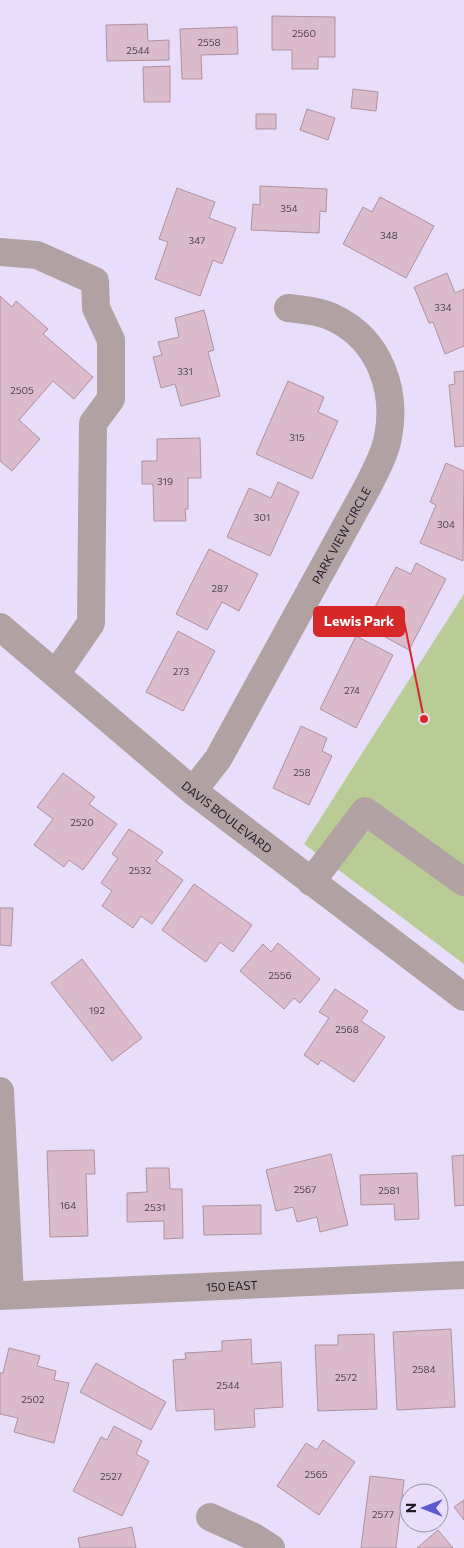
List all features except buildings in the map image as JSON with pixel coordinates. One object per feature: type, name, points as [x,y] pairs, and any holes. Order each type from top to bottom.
[{"type":"street","points":[[0,252],[37,255],[95,281],[96,308],[111,340],[111,399],[93,423],[91,623],[56,674]]},
{"type":"street","name":"PARK VIEW CIRCLE","points":[[193,791],[218,760],[368,486],[382,458],[388,438],[391,418],[390,396],[385,375],[377,357],[365,342],[337,319],[320,312],[288,308]]},
{"type":"street","name":"DAVIS BOULEVARD","points":[[0,627],[193,791],[464,997]]},
{"type":"street","points":[[311,882],[365,811],[464,882]]},
{"type":"street","points":[[0,1091],[5,1296]]},
{"type":"street","name":"150 EAST","points":[[5,1296],[464,1275]]},
{"type":"street","points":[[210,1517],[254,1537],[272,1548]]},
{"type":"green space","points":[[464,594],[464,964],[304,844]]},
{"type":"place","name":"Lewis Park","points":[[424,719]]}]
